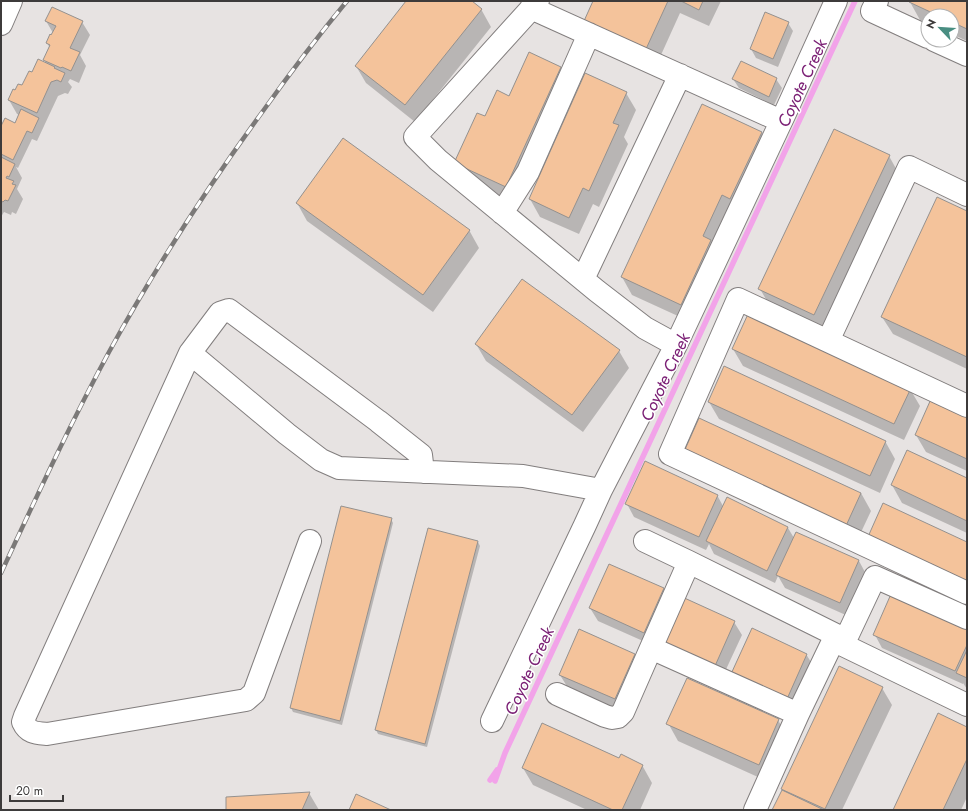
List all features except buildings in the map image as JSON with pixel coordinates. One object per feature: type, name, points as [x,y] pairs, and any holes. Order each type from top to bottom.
[{"type":"street","points":[[1,24],[11,1]]},
{"type":"street","points":[[492,721],[601,490],[676,345],[836,1]]},
{"type":"street","points":[[877,1],[872,11],[920,33]]},
{"type":"street","points":[[676,345],[645,328],[597,291],[438,160],[415,137],[534,5],[589,34],[781,121]]},
{"type":"street","points":[[502,213],[528,172],[589,34]]},
{"type":"street","points":[[950,48],[967,56]]},
{"type":"street","points":[[583,279],[680,75]]},
{"type":"street","points":[[828,341],[909,168],[967,195]]},
{"type":"street","points":[[967,406],[738,299],[670,454],[878,552],[967,592]]},
{"type":"street","points":[[310,541],[254,693],[246,700],[47,734],[35,733],[26,728],[23,722],[25,716],[190,353],[220,313],[229,310],[378,421],[421,455],[423,472]]},
{"type":"street","points":[[190,353],[281,429],[321,460],[340,468],[523,476],[601,490]]},
{"type":"street","points":[[645,541],[689,562],[967,706]]},
{"type":"street","points":[[557,694],[605,716],[618,718],[623,712],[689,562]]},
{"type":"street","points":[[755,810],[798,714],[875,577],[967,618]]},
{"type":"street","points":[[651,648],[798,714]]},
{"type":"waterway","name":"Coyote Creek","points":[[495,781],[505,753],[855,1]]},
{"type":"waterway","name":"Coyote Creek","points":[[490,780],[497,770]]},
{"type":"railway","points":[[1,573],[81,406],[109,352],[145,290],[182,229],[242,140],[294,69],[347,1]]}]
